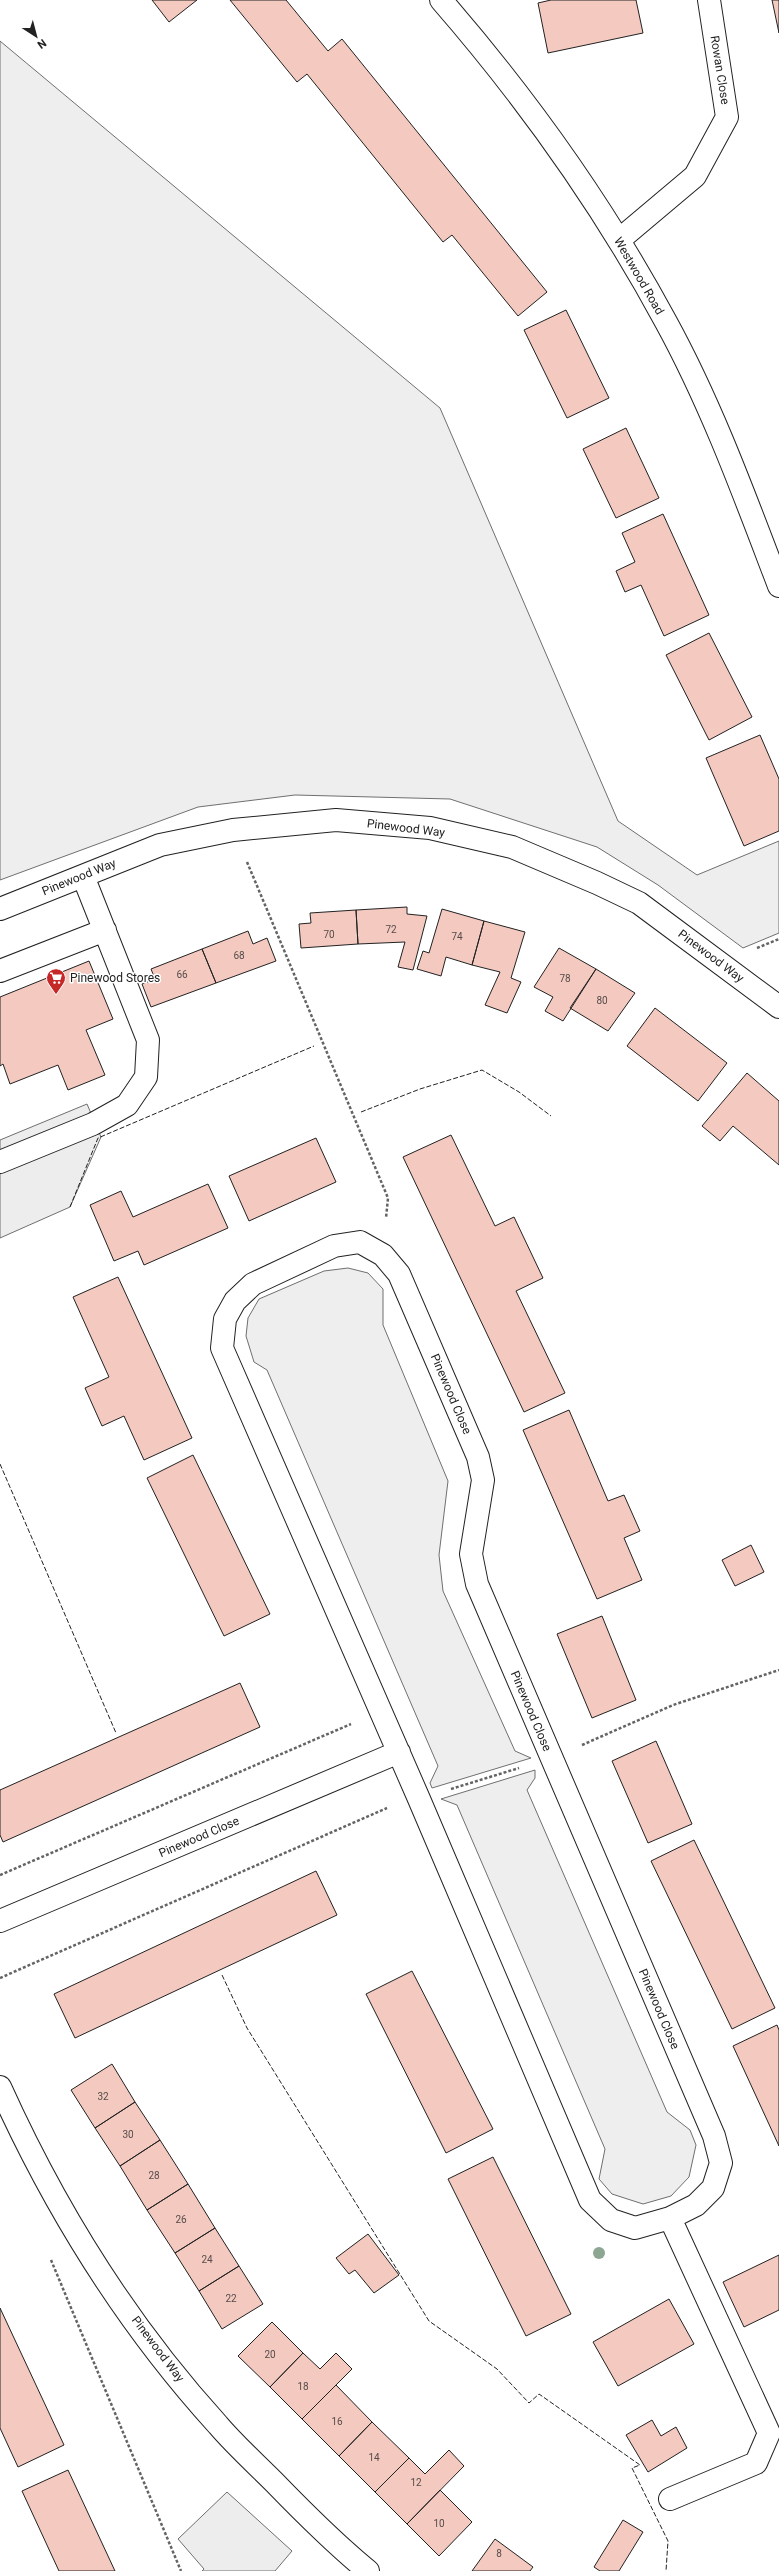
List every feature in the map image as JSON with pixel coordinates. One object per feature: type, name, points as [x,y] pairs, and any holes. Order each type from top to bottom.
[{"type":"street","name":"Westwood Road","points":[[441,0],[486,53],[529,110],[619,240],[667,323],[701,394],[779,586]]},
{"type":"street","name":"Rowan Close","points":[[619,240],[695,176],[728,117],[709,0]]},
{"type":"street","name":"Pinewood Way","points":[[0,909],[160,845],[234,830],[336,820],[430,828],[512,847],[597,883],[639,903],[779,1007]]},
{"type":"street","points":[[0,1162],[93,1124],[128,1105],[146,1077],[148,1040],[83,876]]},
{"type":"street","points":[[0,971],[105,930]]},
{"type":"street","name":"Pinewood Close","points":[[360,1242],[383,1255],[399,1274],[478,1457],[482,1480],[472,1554],[477,1584],[714,2136],[721,2163],[714,2188],[696,2205],[670,2218],[635,2228],[611,2220],[590,2200],[381,1711],[222,1348],[226,1319],[236,1301],[253,1284],[334,1246],[360,1242]]},
{"type":"street","name":"Pinewood Close","points":[[0,1921],[398,1752]]},
{"type":"street","name":"Pinewood Way","points":[[0,2087],[37,2163],[74,2229],[118,2297],[160,2355],[218,2425],[346,2564],[368,2571]]},
{"type":"street","points":[[670,2218],[769,2433],[756,2462],[670,2499]]},
{"type":"path","points":[[234,830],[388,1198],[383,1255]]},
{"type":"path","points":[[0,1978],[382,1810],[551,1758],[673,1705],[779,1670]]},
{"type":"path","points":[[0,1875],[381,1711]]},
{"type":"path","points":[[74,2229],[44,2243],[181,2571]]},
{"type":"shaded area","points":[[0,41],[440,408],[618,821],[697,875],[779,841],[779,933],[743,948],[658,885],[597,847],[450,799],[295,795],[198,807],[0,880]]},
{"type":"shaded area","points":[[87,1104],[101,1137],[70,1207],[0,1238],[0,1140]]},
{"type":"shaded area","points":[[348,1268],[368,1273],[383,1289],[383,1325],[448,1481],[439,1555],[443,1591],[515,1751],[531,1758],[432,1788],[430,1783],[438,1766],[267,1370],[254,1362],[246,1336],[248,1318],[259,1299],[324,1271]]},
{"type":"shaded area","points":[[535,1770],[535,1778],[527,1790],[667,2112],[690,2130],[696,2145],[689,2177],[671,2196],[643,2204],[612,2194],[599,2179],[605,2149],[457,1805],[441,1799]]},
{"type":"shaded area","points":[[227,2492],[292,2551],[275,2571],[202,2571],[204,2569],[178,2539]]},
{"type":"building","points":[[152,0],[197,0],[169,22]]},
{"type":"building","points":[[230,0],[286,0],[328,51],[342,39],[547,292],[518,316],[452,235],[443,242],[307,74],[297,82]]},
{"type":"building","points":[[551,0],[636,0],[643,33],[548,53],[538,3]]},
{"type":"building","points":[[772,0],[779,0],[779,33]]},
{"type":"building","points":[[566,310],[609,398],[567,418],[524,330]]},
{"type":"building","points":[[626,428],[659,498],[616,518],[583,449]]},
{"type":"building","points":[[663,514],[709,615],[664,636],[641,585],[625,592],[616,571],[635,562],[622,533]]},
{"type":"building","points":[[709,633],[752,717],[709,740],[666,655]]},
{"type":"building","points":[[760,735],[779,779],[779,831],[744,846],[706,758]]},
{"type":"building","points":[[407,907],[407,914],[427,916],[413,970],[398,967],[405,942],[358,944],[356,910]]},
{"type":"building","points":[[442,909],[484,921],[472,965],[446,957],[441,976],[417,969],[423,951],[429,953]]},
{"type":"building","points":[[356,910],[358,944],[301,948],[299,924],[311,923],[310,913]]},
{"type":"building","points":[[484,921],[525,932],[511,978],[521,982],[507,1013],[485,1005],[500,972],[472,965]]},
{"type":"building","points":[[248,931],[253,944],[267,938],[276,961],[216,983],[202,949]]},
{"type":"building","points":[[559,948],[596,969],[563,1021],[545,1011],[553,997],[534,987]]},
{"type":"building","points":[[202,949],[216,983],[151,1007],[142,984],[155,979],[151,969]]},
{"type":"building","points":[[89,961],[113,1019],[86,1030],[105,1075],[68,1090],[58,1065],[10,1084],[3,1064],[0,1066],[0,997]]},
{"type":"building","points":[[596,969],[635,993],[608,1031],[570,1008]]},
{"type":"building","points":[[655,1008],[727,1063],[698,1101],[627,1046]]},
{"type":"building","points":[[747,1073],[779,1101],[779,1165],[733,1126],[720,1141],[702,1126]]},
{"type":"building","points":[[451,1135],[495,1226],[514,1217],[543,1278],[516,1291],[565,1393],[524,1412],[403,1157]]},
{"type":"building","points":[[316,1138],[336,1182],[249,1221],[229,1176]]},
{"type":"building","points":[[208,1184],[228,1228],[144,1265],[138,1251],[114,1261],[90,1205],[121,1191],[133,1217]]},
{"type":"building","points":[[118,1277],[192,1438],[144,1460],[124,1416],[102,1426],[85,1388],[109,1377],[73,1297]]},
{"type":"building","points":[[569,1410],[608,1501],[624,1495],[640,1531],[624,1538],[642,1580],[597,1599],[523,1430]]},
{"type":"building","points":[[193,1455],[270,1614],[224,1636],[147,1478]]},
{"type":"building","points":[[751,1545],[764,1572],[735,1586],[722,1560]]},
{"type":"building","points":[[602,1616],[636,1700],[592,1718],[557,1634]]},
{"type":"building","points":[[240,1683],[260,1727],[3,1842],[0,1835],[0,1790]]},
{"type":"building","points":[[656,1741],[692,1824],[648,1843],[612,1761]]},
{"type":"building","points":[[694,1840],[775,2008],[732,2029],[651,1861]]},
{"type":"building","points":[[316,1871],[337,1915],[75,2038],[54,1994]]},
{"type":"building","points":[[412,1971],[493,2129],[446,2153],[366,1994]]},
{"type":"building","points":[[777,2025],[779,2030],[779,2146],[733,2046]]},
{"type":"building","points":[[112,2064],[135,2102],[95,2128],[71,2090]]},
{"type":"building","points":[[135,2102],[160,2140],[120,2166],[95,2128]]},
{"type":"building","points":[[160,2140],[188,2184],[147,2210],[120,2166]]},
{"type":"building","points":[[493,2157],[571,2314],[526,2336],[448,2179]]},
{"type":"building","points":[[188,2184],[215,2228],[175,2253],[147,2210]]},
{"type":"building","points":[[215,2228],[239,2266],[199,2291],[175,2253]]},
{"type":"building","points":[[368,2234],[399,2275],[374,2293],[355,2270],[349,2274],[336,2258]]},
{"type":"building","points":[[779,2255],[779,2310],[744,2327],[723,2282]]},
{"type":"building","points":[[239,2266],[263,2304],[222,2329],[199,2291]]},
{"type":"building","points":[[669,2299],[694,2344],[618,2386],[593,2342]]},
{"type":"building","points":[[0,2308],[64,2445],[18,2467],[0,2428]]},
{"type":"building","points":[[272,2322],[303,2353],[270,2387],[238,2356]]},
{"type":"building","points":[[303,2353],[320,2369],[336,2353],[352,2369],[302,2419],[270,2387]]},
{"type":"building","points":[[336,2385],[372,2422],[339,2456],[302,2419]]},
{"type":"building","points":[[652,2420],[661,2436],[676,2427],[687,2448],[648,2472],[626,2435]]},
{"type":"building","points":[[372,2422],[409,2458],[375,2492],[339,2456]]},
{"type":"building","points":[[449,2450],[464,2466],[407,2524],[375,2492],[409,2458],[425,2474]]},
{"type":"building","points":[[68,2470],[115,2571],[59,2571],[22,2491]]},
{"type":"building","points":[[440,2490],[472,2522],[439,2556],[407,2524]]},
{"type":"building","points":[[623,2520],[643,2532],[619,2571],[600,2571],[594,2567]]},
{"type":"building","points":[[495,2539],[533,2567],[530,2571],[472,2571]]},
{"type":"fence","points":[[70,1207],[98,1138],[314,1046]]},
{"type":"fence","points":[[361,1112],[420,1089],[482,1070],[519,1092],[551,1116]]},
{"type":"fence","points":[[0,1464],[116,1733]]},
{"type":"fence","points":[[222,1975],[247,2028],[429,2321],[497,2369],[529,2403],[539,2394],[640,2465],[632,2468],[668,2541],[666,2571]]},
{"type":"place","name":"Pinewood Stores","points":[[56,995]]}]
